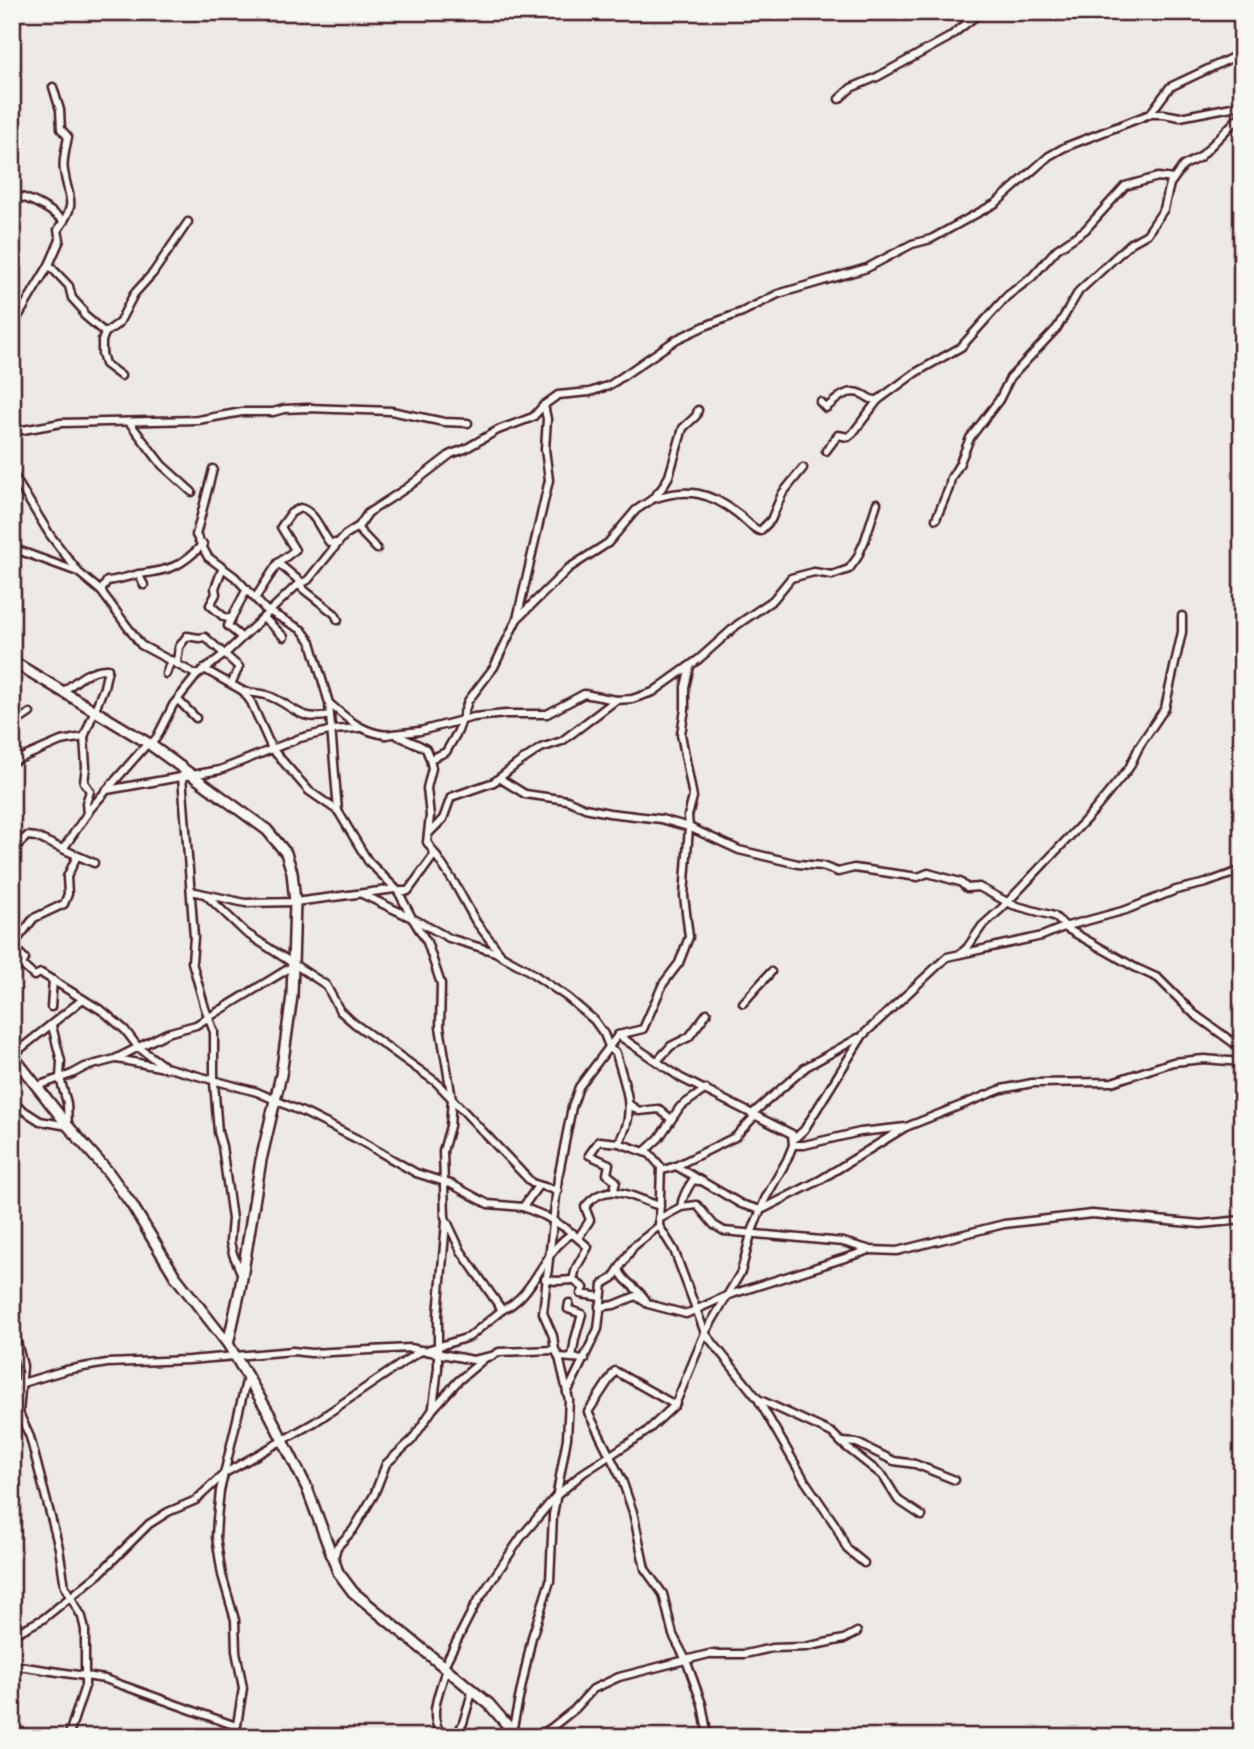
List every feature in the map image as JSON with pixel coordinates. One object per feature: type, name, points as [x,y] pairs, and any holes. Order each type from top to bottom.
[{"type":"street","points":[[839,99],[851,89],[948,38],[981,12]]},
{"type":"street","points":[[1150,114],[1170,88],[1242,53]]},
{"type":"street","points":[[12,327],[49,265],[60,240],[58,230],[72,204],[63,169],[68,137],[61,129],[60,110],[53,87]]},
{"type":"street","points":[[63,849],[107,790],[157,737],[162,724],[197,675],[226,653],[307,580],[345,535],[358,528],[368,513],[451,454],[465,449],[498,429],[533,417],[558,395],[590,393],[610,384],[677,339],[742,313],[778,294],[867,268],[912,244],[931,239],[996,203],[1049,156],[1065,147],[1150,114],[1180,117],[1242,105]]},
{"type":"street","points":[[936,519],[970,438],[999,400],[1010,378],[1057,328],[1079,291],[1131,243],[1147,234],[1164,209],[1165,195],[1183,166],[1200,157],[1242,114]]},
{"type":"street","points":[[825,451],[838,435],[848,437],[853,433],[878,400],[915,373],[961,346],[1007,296],[1031,277],[1057,249],[1085,230],[1125,186],[1158,177],[1173,179]]},
{"type":"street","points":[[12,195],[26,197],[50,209],[64,221]]},
{"type":"street","points":[[121,376],[105,364],[102,341],[106,333],[119,323],[134,294],[153,273],[188,222]]},
{"type":"street","points":[[49,265],[69,286],[72,298],[84,315],[106,333]]},
{"type":"street","points":[[820,402],[826,408],[838,396],[857,393],[873,401],[878,400]]},
{"type":"street","points":[[430,759],[446,752],[462,721],[468,702],[494,667],[517,619],[549,480],[544,405]]},
{"type":"street","points":[[12,432],[61,424],[198,420],[242,412],[308,408],[391,411],[444,422],[468,423]]},
{"type":"street","points":[[517,619],[569,568],[608,543],[636,510],[662,488],[669,476],[682,428],[698,411]]},
{"type":"street","points":[[129,422],[162,465],[192,492]]},
{"type":"street","points":[[651,500],[702,493],[734,511],[755,530],[760,531],[771,520],[782,495],[803,468]]},
{"type":"street","points":[[214,469],[196,535],[208,557],[223,567],[270,612],[302,630],[311,642],[329,703],[338,811]]},
{"type":"street","points":[[12,472],[50,535],[78,572],[101,591],[141,645],[197,675]]},
{"type":"street","points":[[384,735],[420,732],[462,721],[506,714],[548,714],[584,694],[616,700],[632,699],[653,692],[773,600],[791,578],[814,572],[832,575],[849,569],[865,540],[877,503]]},
{"type":"street","points":[[256,597],[278,563],[295,550],[281,527],[291,513],[300,508],[312,514],[330,543],[338,543]]},
{"type":"street","points":[[358,528],[377,549]]},
{"type":"street","points":[[101,591],[107,581],[138,574],[153,574],[171,568],[187,560],[203,544]]},
{"type":"street","points":[[12,548],[78,572]]},
{"type":"street","points":[[278,563],[303,589],[335,614],[338,620]]},
{"type":"street","points":[[223,567],[215,588],[216,594],[210,605],[216,612],[231,619]]},
{"type":"street","points":[[138,574],[144,585]]},
{"type":"street","points":[[241,637],[228,626],[247,589]]},
{"type":"street","points":[[958,955],[967,948],[982,926],[1091,813],[1129,768],[1140,745],[1165,708],[1182,632],[1182,616]]},
{"type":"street","points":[[264,618],[284,637]]},
{"type":"street","points":[[166,674],[187,636],[205,637],[239,667],[231,684]]},
{"type":"street","points":[[12,661],[149,744],[187,776],[267,830],[286,853],[292,872],[295,902],[292,996],[281,1075],[261,1160],[228,1344]]},
{"type":"street","points":[[511,1734],[532,1637],[550,1581],[555,1497],[567,1438],[567,1393],[553,1336],[543,1313],[558,1178],[573,1103],[579,1087],[618,1035],[643,1029],[663,984],[678,963],[689,937],[684,896],[688,816],[693,797],[681,734],[685,687],[690,666]]},
{"type":"street","points":[[63,692],[81,676],[108,669],[96,712],[84,737],[84,782],[90,791],[86,803],[87,814]]},
{"type":"street","points":[[204,669],[243,691],[267,695],[307,717],[330,715]]},
{"type":"street","points":[[243,691],[251,702],[272,749],[309,791],[338,811],[368,861],[397,890],[427,942],[441,985],[440,1027],[453,1098],[450,1126],[443,1151],[446,1220],[433,1409]]},
{"type":"street","points":[[178,700],[196,718]]},
{"type":"street","points":[[428,834],[443,819],[451,797],[478,789],[499,778],[541,748],[562,741],[616,700]]},
{"type":"street","points":[[329,703],[344,718],[361,728],[402,737],[426,749],[432,768],[427,788],[430,816],[428,842],[476,922],[503,956]]},
{"type":"street","points":[[12,725],[30,713]]},
{"type":"street","points":[[107,790],[220,770],[300,738],[333,730],[361,728]]},
{"type":"street","points":[[12,762],[61,741],[84,737]]},
{"type":"street","points":[[187,776],[194,937],[192,962],[214,1032],[218,1132],[232,1219],[230,1242],[242,1275]]},
{"type":"street","points":[[499,778],[525,794],[567,800],[585,808],[609,813],[661,819],[689,827],[738,849],[769,857],[822,866],[838,872],[854,869],[918,877],[928,873],[960,882],[967,888],[979,887],[1007,902],[1054,916],[1064,927],[1158,978],[1194,1014],[1242,1049]]},
{"type":"street","points":[[12,858],[17,846],[27,836],[36,837],[94,863]]},
{"type":"street","points":[[191,891],[245,903],[295,902],[408,891],[435,854]]},
{"type":"street","points":[[77,856],[67,877],[68,894],[64,904],[34,918],[13,945],[25,959],[22,965],[34,976],[41,973],[116,1021],[138,1047],[153,1059],[177,1071]]},
{"type":"street","points":[[663,1170],[735,1137],[753,1115],[806,1067],[863,1035],[947,957],[1042,936],[1242,870]]},
{"type":"street","points":[[362,894],[449,938],[503,956],[584,1011],[599,1026],[610,1049],[616,1053],[630,1105],[626,1129],[619,1143]]},
{"type":"street","points":[[206,895],[246,933],[326,985],[340,1011],[436,1082],[532,1183],[558,1191]]},
{"type":"street","points":[[37,1086],[85,1067],[115,1059],[167,1033],[195,1025],[294,965]]},
{"type":"street","points":[[743,1003],[771,972]]},
{"type":"street","points":[[51,1007],[53,980]]},
{"type":"street","points":[[14,1056],[83,999]]},
{"type":"street","points":[[657,1061],[671,1046],[689,1037],[707,1013]]},
{"type":"street","points":[[52,1026],[61,1061],[60,1078],[67,1104],[68,1126]]},
{"type":"street","points":[[618,1035],[681,1078],[788,1131],[793,1142]]},
{"type":"street","points":[[443,1737],[433,1711],[445,1667],[475,1605],[522,1536],[555,1497],[610,1453],[646,1432],[675,1405],[705,1333],[741,1272],[751,1234],[793,1142],[804,1130],[863,1035]]},
{"type":"street","points":[[12,1077],[16,1072],[14,1056]]},
{"type":"street","points":[[14,1056],[68,1126],[109,1173],[132,1205],[175,1276],[228,1344],[307,1488],[338,1572],[353,1592],[473,1689],[502,1717],[511,1734]]},
{"type":"street","points":[[115,1059],[177,1071],[257,1092],[357,1139],[416,1173],[443,1181],[488,1204],[523,1206],[552,1219],[588,1247],[576,1268],[573,1280]]},
{"type":"street","points":[[676,1166],[741,1204],[761,1210],[820,1180],[906,1127],[1002,1089],[1032,1083],[1112,1082],[1173,1062],[1204,1059],[1242,1062]]},
{"type":"street","points":[[644,1152],[659,1138],[680,1107],[706,1089]]},
{"type":"street","points":[[12,1103],[40,1121],[68,1126]]},
{"type":"street","points":[[630,1105],[639,1111],[659,1110],[671,1119]]},
{"type":"street","points":[[793,1142],[804,1145],[860,1132],[906,1127]]},
{"type":"street","points":[[614,1190],[616,1181],[607,1174],[609,1164],[589,1154],[599,1141],[619,1143],[644,1152],[656,1160],[663,1170],[659,1223],[674,1250],[705,1333],[758,1399],[805,1481],[836,1526],[847,1549],[864,1563]]},
{"type":"street","points":[[681,1207],[685,1192],[693,1180],[702,1181]]},
{"type":"street","points":[[523,1206],[538,1186]]},
{"type":"street","points":[[438,1351],[469,1337],[509,1307],[532,1284],[559,1241],[575,1236],[590,1220],[585,1208],[590,1201],[614,1190],[660,1206]]},
{"type":"street","points":[[567,1393],[598,1329],[603,1284],[613,1278],[633,1247],[681,1207],[697,1205],[714,1225],[724,1231],[843,1242],[871,1250],[897,1251],[1004,1224],[1092,1214],[1201,1224],[1242,1220]]},
{"type":"street","points":[[446,1220],[461,1251],[502,1310]]},
{"type":"street","points":[[599,1307],[614,1305],[636,1296],[648,1304],[680,1314],[690,1312],[729,1294],[871,1250]]},
{"type":"street","points":[[619,1269],[621,1275],[643,1293],[648,1304]]},
{"type":"street","points":[[545,1279],[573,1280],[584,1288],[581,1294],[600,1297]]},
{"type":"street","points":[[569,1303],[568,1309],[582,1314],[572,1357]]},
{"type":"street","points":[[12,1304],[16,1343],[23,1366],[19,1413],[30,1437],[59,1548],[61,1574],[82,1617],[85,1630],[86,1678],[83,1697],[68,1737]]},
{"type":"street","points":[[12,1386],[87,1365],[293,1351],[311,1353],[410,1348],[438,1351],[474,1360],[499,1352],[557,1354],[585,1359]]},
{"type":"street","points":[[12,1635],[43,1619],[61,1602],[71,1598],[149,1524],[196,1500],[225,1473],[352,1399],[417,1353],[426,1351]]},
{"type":"street","points":[[333,1560],[337,1547],[353,1530],[374,1495],[386,1464],[412,1440],[433,1409],[458,1381],[487,1357]]},
{"type":"street","points":[[675,1405],[615,1371],[589,1412],[622,1480],[633,1512],[645,1569],[663,1594],[673,1635],[702,1704],[708,1737]]},
{"type":"street","points":[[235,1737],[243,1688],[236,1651],[235,1620],[222,1575],[216,1537],[218,1504],[247,1377]]},
{"type":"street","points":[[758,1399],[832,1433],[883,1476],[898,1500],[922,1516]]},
{"type":"street","points":[[841,1442],[856,1443],[894,1461],[915,1464],[955,1480]]},
{"type":"street","points":[[536,1737],[575,1709],[593,1689],[619,1676],[709,1654],[745,1654],[772,1648],[805,1647],[844,1639],[856,1632]]},
{"type":"street","points":[[12,1665],[105,1679],[236,1726]]},
{"type":"street","points":[[456,1737],[473,1689]]}]
